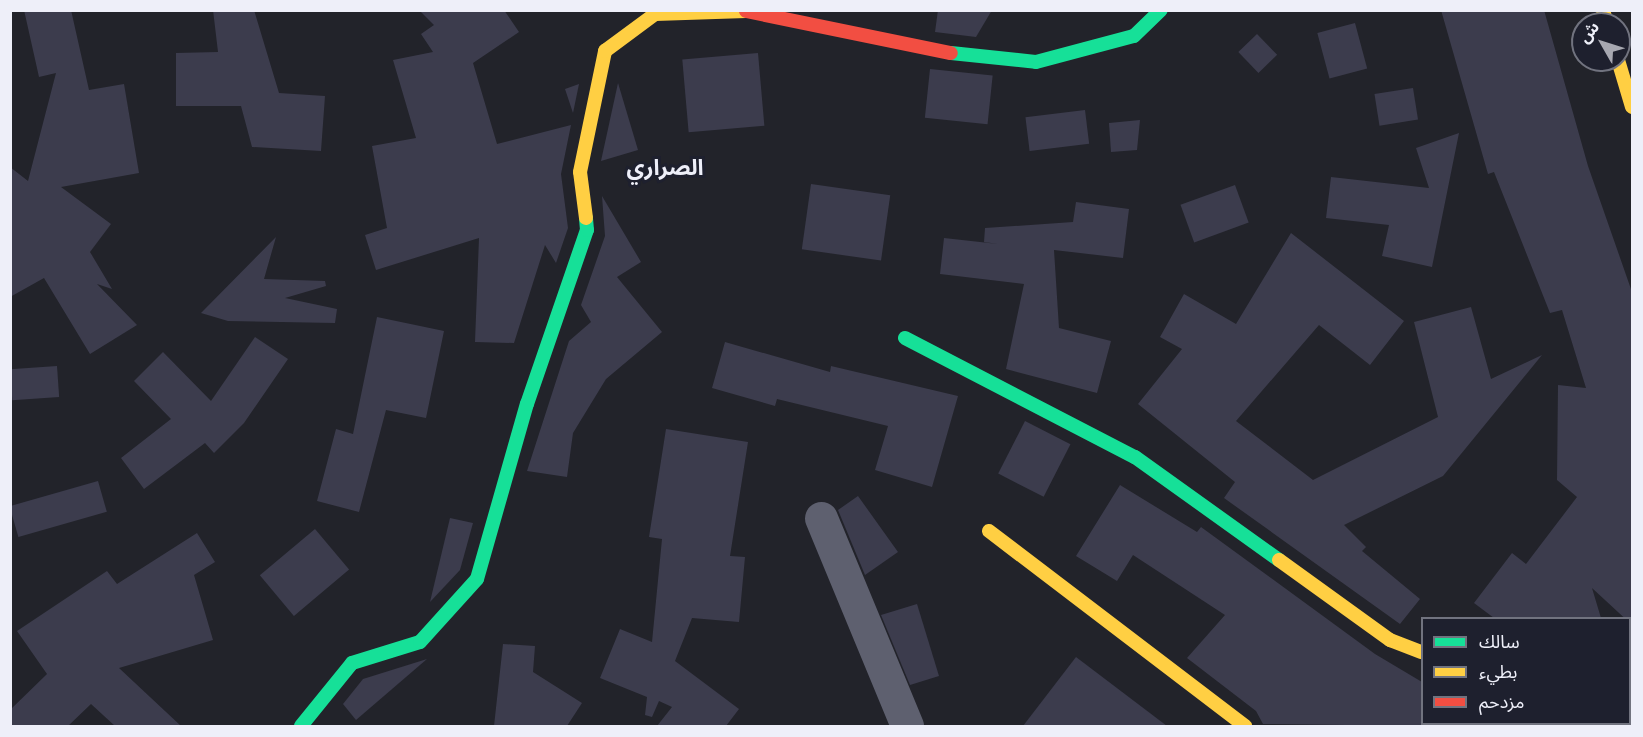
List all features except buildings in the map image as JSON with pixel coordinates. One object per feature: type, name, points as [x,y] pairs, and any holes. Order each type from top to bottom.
[{"type":"street","points":[[301,726],[352,663],[420,642],[477,579],[527,404],[587,230],[580,172],[605,51],[655,14],[753,11],[925,50],[1036,62],[1134,36],[1161,10]]},
{"type":"street","points":[[1622,72],[1632,107]]},
{"type":"street","points":[[905,338],[1134,457],[1390,640],[1421,652]]},
{"type":"street","points":[[821,518],[907,726]]},
{"type":"street","points":[[989,531],[1245,726]]},
{"type":"traffic: fast","points":[[951,53],[1036,62],[1134,36],[1161,10]]},
{"type":"traffic: fast","points":[[301,726],[352,663],[420,642],[477,579],[527,404],[587,230],[586,218]]},
{"type":"traffic: fast","points":[[905,338],[1135,457],[1279,560]]},
{"type":"traffic: slow","points":[[586,218],[580,172],[605,51],[655,14],[746,11]]},
{"type":"traffic: slow","points":[[1622,72],[1632,107]]},
{"type":"traffic: slow","points":[[989,531],[1245,726]]},
{"type":"traffic: slow","points":[[1279,560],[1390,640],[1421,652]]},
{"type":"traffic: jam","points":[[746,11],[951,53]]},
{"type":"district","name":"الصراري","points":[[665,167]]}]
